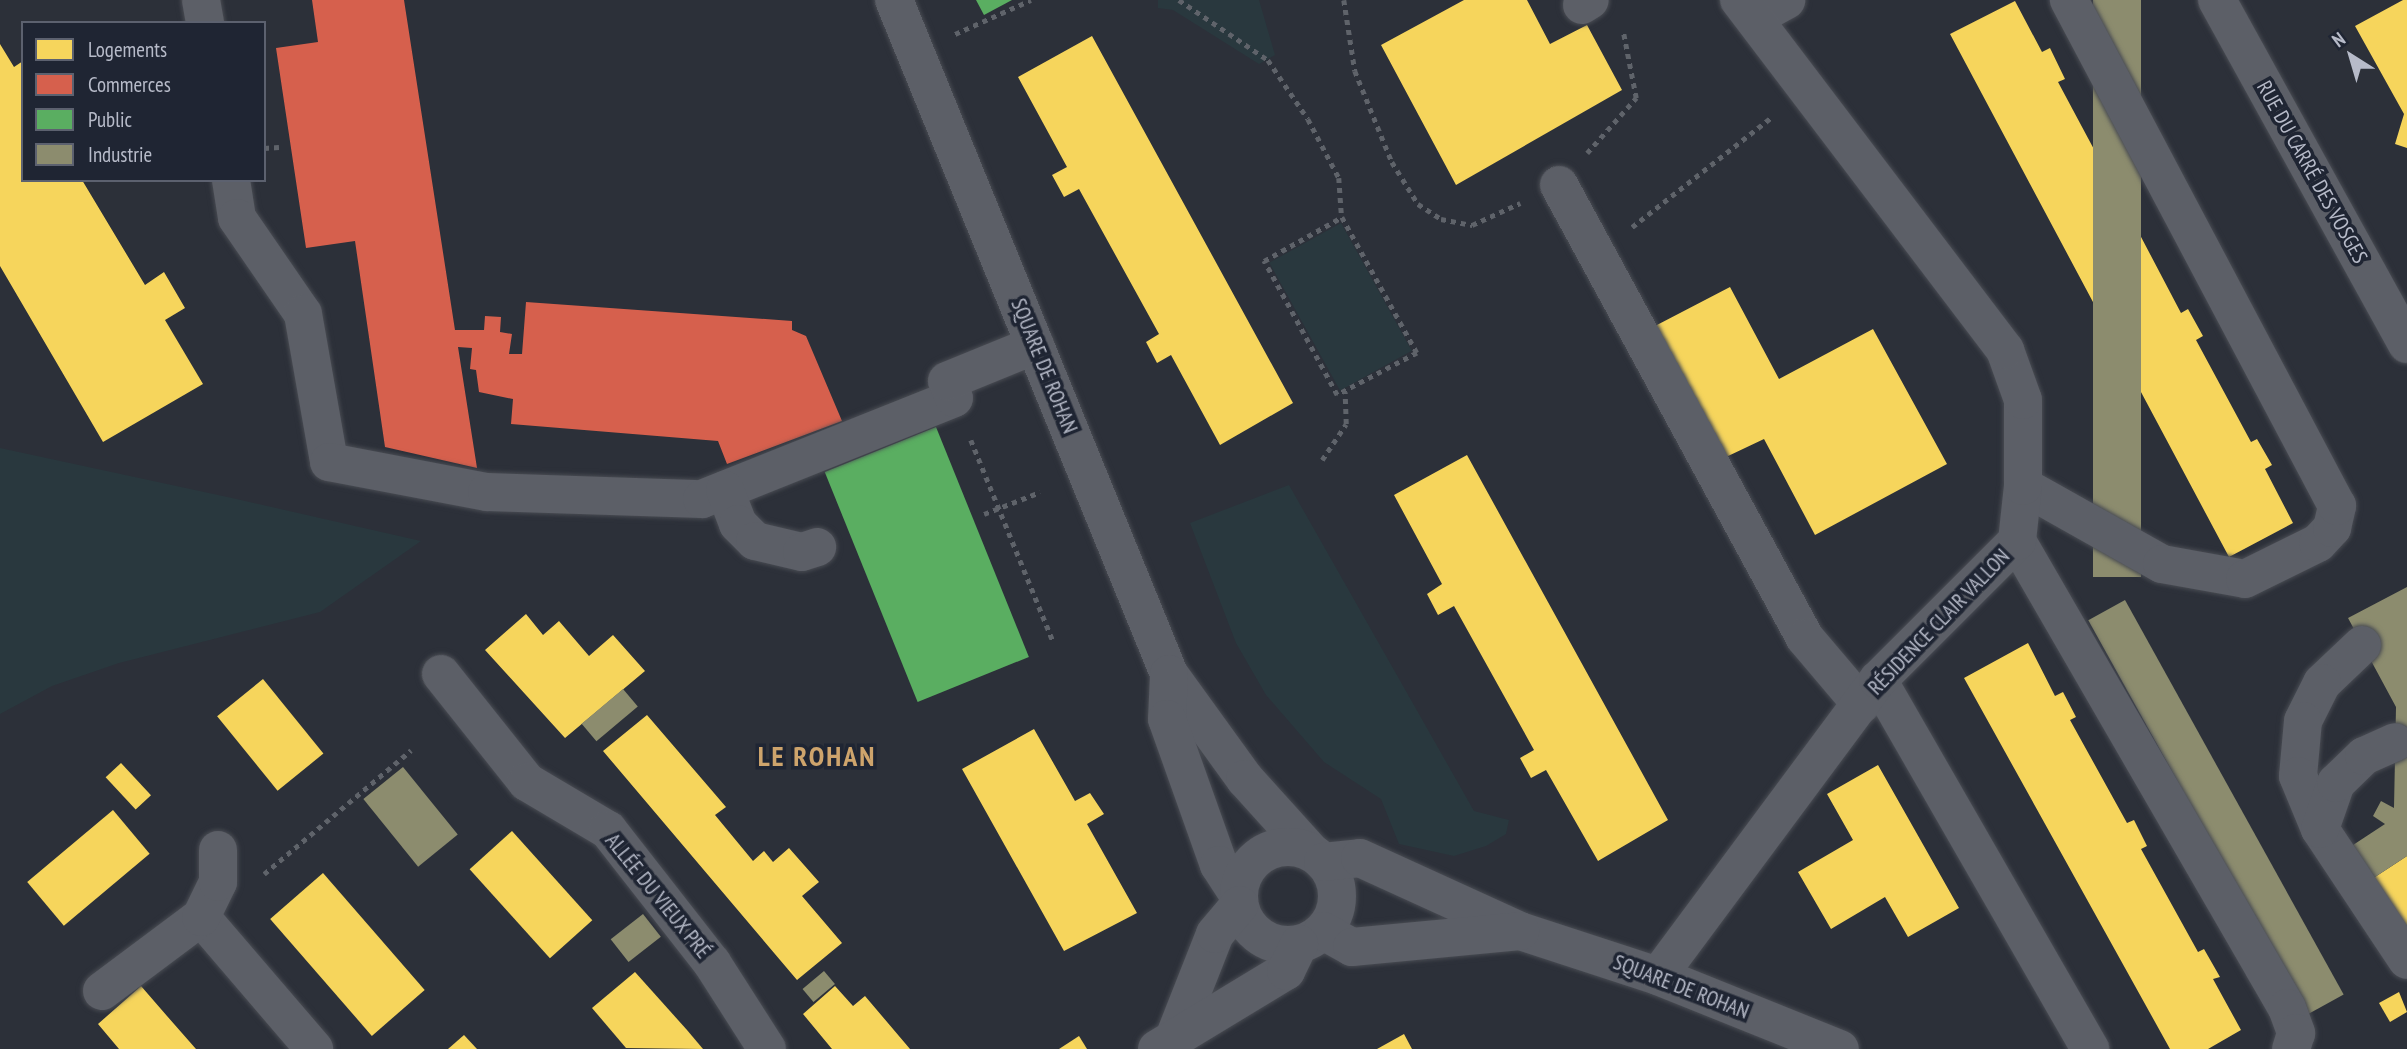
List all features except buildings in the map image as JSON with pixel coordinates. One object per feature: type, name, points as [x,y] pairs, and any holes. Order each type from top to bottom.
[{"type":"street","points":[[201,0],[205,21]]},
{"type":"street","name":"SQUARE DE ROHAN","points":[[894,0],[933,48],[1035,345],[1169,674],[1245,779],[1317,857],[1360,858],[1520,931],[1658,975],[1840,1049]]},
{"type":"street","points":[[1746,9],[1786,0]]},
{"type":"street","points":[[2023,486],[2162,564],[2245,579],[2318,543],[2332,528],[2337,506],[2069,0]]},
{"type":"street","name":"RUE DU CARRÉ DES VOSGES","points":[[2217,0],[2407,344]]},
{"type":"street","name":"RÉSIDENCE CLAIR VALLON","points":[[1658,975],[1869,692],[2017,541],[2023,486],[2023,400],[2006,350],[1810,87],[1746,9]]},
{"type":"street","points":[[232,182],[237,218],[303,314],[329,462],[487,492],[702,499],[954,398],[947,381],[1035,345]]},
{"type":"street","points":[[1559,185],[1805,638],[1869,692],[2090,1049]]},
{"type":"street","points":[[725,490],[738,524],[755,541],[802,552],[817,547]]},
{"type":"street","points":[[2017,541],[2287,1008],[2296,1033],[2291,1049]]},
{"type":"street","points":[[2362,645],[2322,683],[2303,721],[2298,776],[2320,829],[2407,960]]},
{"type":"street","name":"ALLÉE DU VIEUX PRÉ","points":[[440,674],[527,782],[608,830],[712,963],[767,1049]]},
{"type":"street","name":"SQUARE DE ROHAN","points":[[1169,674],[1167,719],[1219,865],[1239,899]]},
{"type":"street","points":[[2320,829],[2336,783],[2364,756],[2395,742]]},
{"type":"street","points":[[1287,847],[1317,857],[1332,874],[1337,904],[1286,971],[1235,1007],[1167,1041],[1215,934],[1239,899],[1251,864],[1263,853],[1287,847]]},
{"type":"street","points":[[102,991],[201,917],[218,866]]},
{"type":"street","points":[[1239,899],[1255,933],[1311,938]]},
{"type":"street","points":[[201,917],[314,1049]]},
{"type":"street","name":"SQUARE DE ROHAN","points":[[1311,938],[1352,947],[1520,931]]},
{"type":"path","points":[[933,48],[1031,0]]},
{"type":"path","points":[[1179,0],[1268,60],[1339,178],[1342,218],[1417,353],[1338,395],[1264,261],[1342,218]]},
{"type":"path","points":[[1343,0],[1367,103],[1418,204],[1441,219],[1472,225],[1559,185],[1636,98],[1621,25]]},
{"type":"path","points":[[1597,255],[1810,87]]},
{"type":"path","points":[[266,148],[279,147]]},
{"type":"path","points":[[1322,460],[1346,424],[1345,392]]},
{"type":"path","points":[[954,398],[1053,641]]},
{"type":"path","points":[[984,514],[1040,492]]},
{"type":"path","points":[[218,866],[250,886],[411,750]]},
{"type":"shaded area","points":[[1158,0],[1259,0],[1275,55],[1259,64],[1173,10],[1158,8]]},
{"type":"shaded area","points":[[1341,223],[1412,351],[1340,390],[1269,263]]},
{"type":"shaded area","points":[[0,448],[421,541],[320,612],[119,663],[52,686],[0,714]]},
{"type":"shaded area","points":[[1289,485],[1474,811],[1509,820],[1506,834],[1486,846],[1454,856],[1399,844],[1381,799],[1324,762],[1266,695],[1236,643],[1190,523]]},
{"type":"district","name":"LE ROHAN","points":[[817,756]]}]
